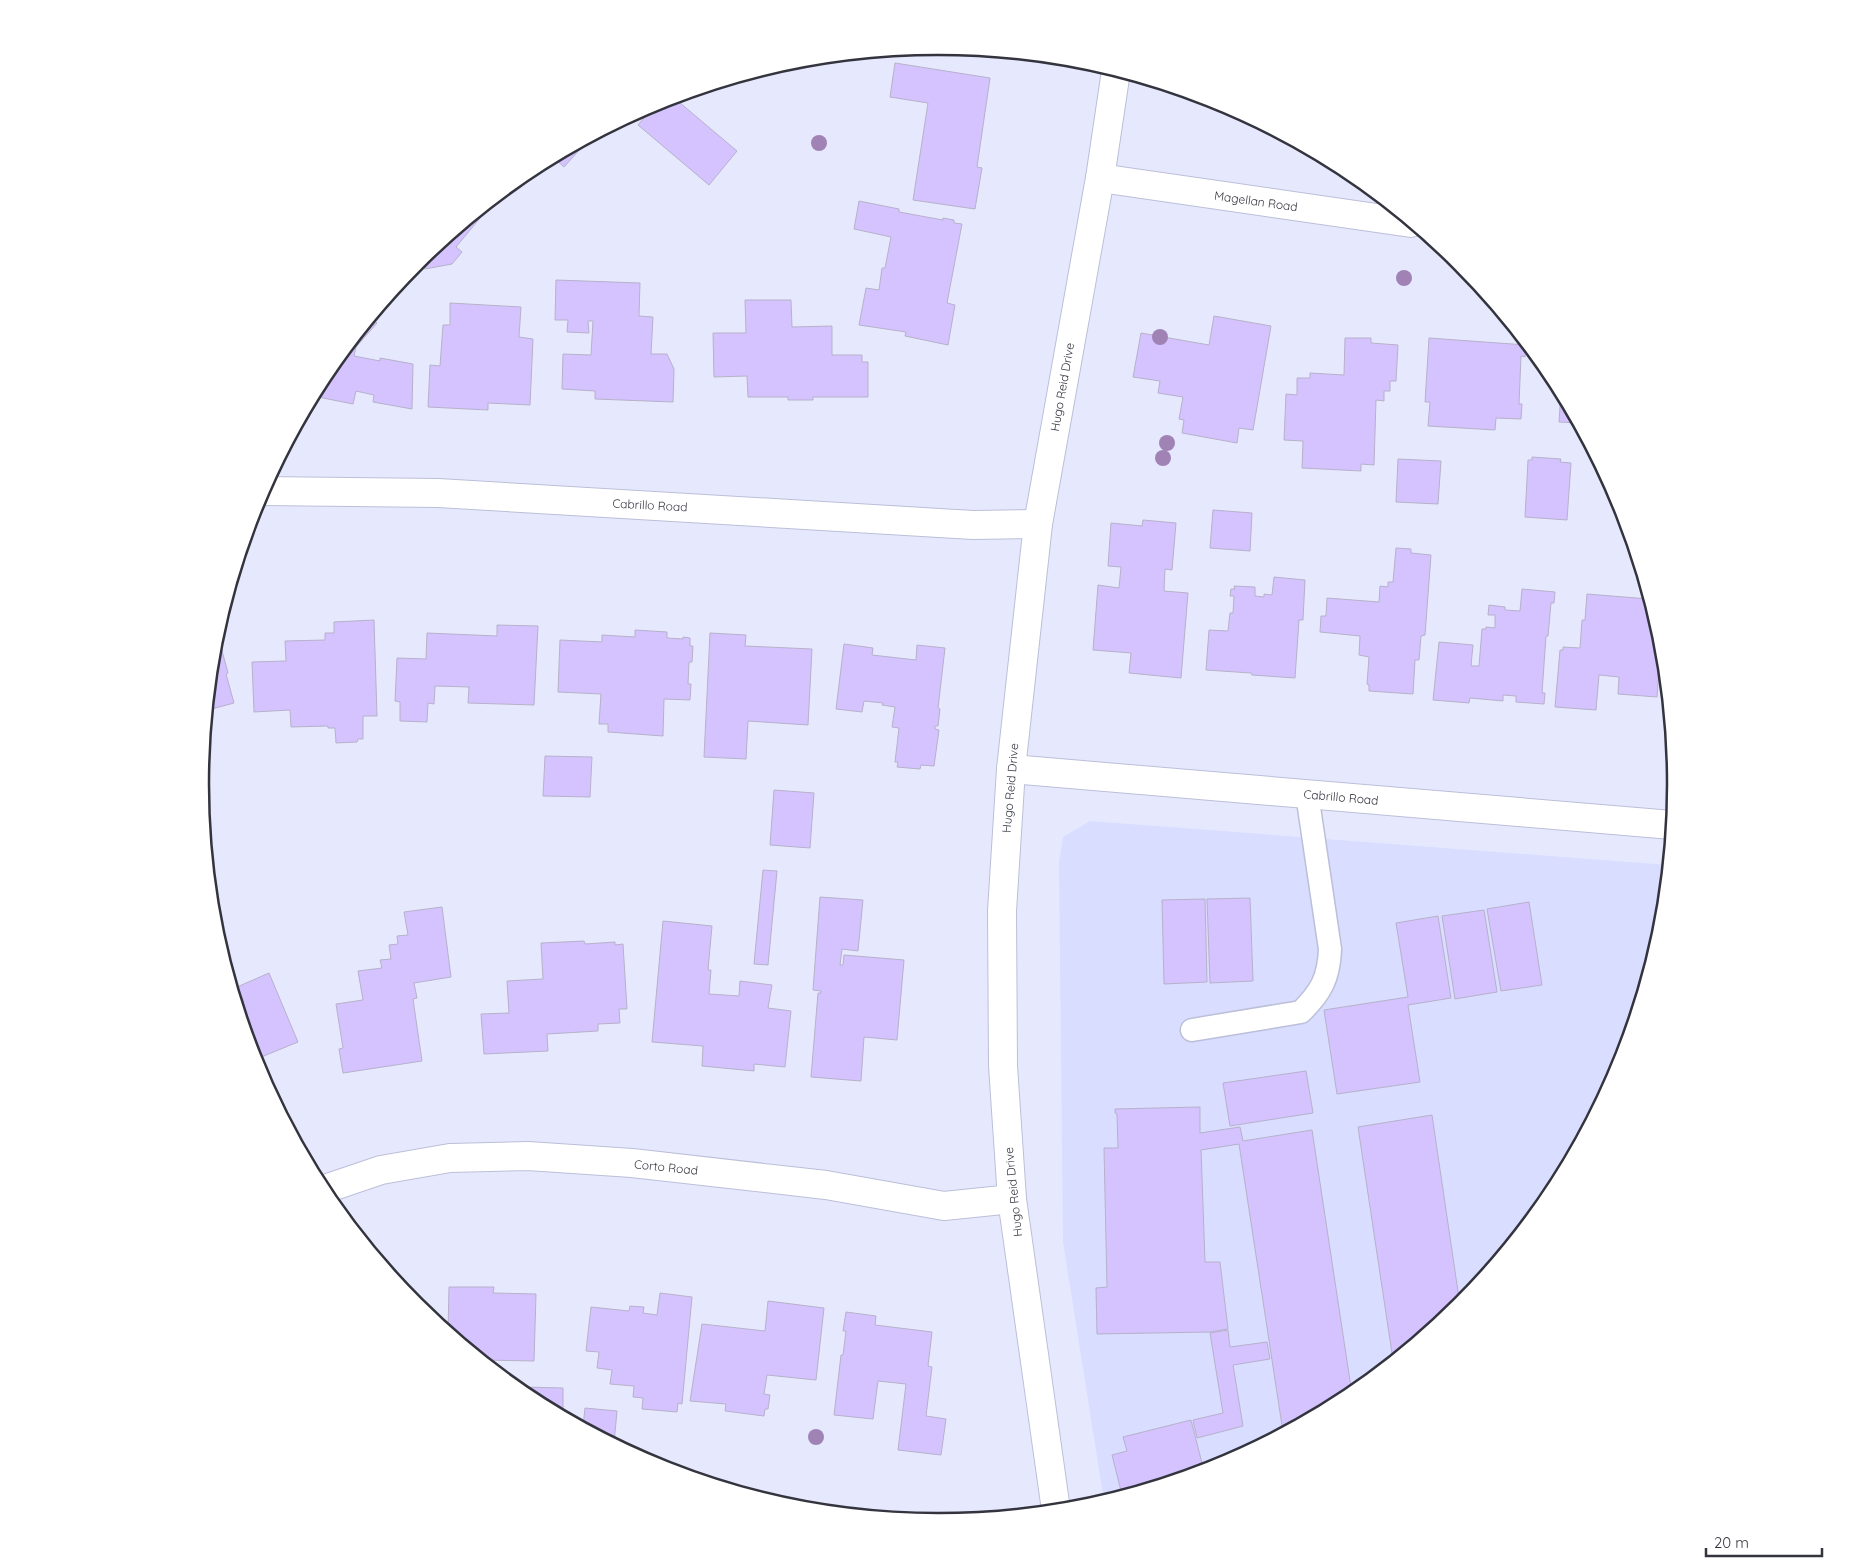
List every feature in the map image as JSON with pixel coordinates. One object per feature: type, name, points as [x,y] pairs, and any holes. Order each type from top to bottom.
[{"type":"street","name":"Hugo Reid Drive","points":[[1055,1503],[1012,1199],[1003,1066],[1002,921],[1011,769],[1038,524],[1100,178],[1115,77]]},
{"type":"street","name":"Magellan Road","points":[[1100,178],[1401,222]]},
{"type":"street","name":"Cabrillo Road","points":[[270,491],[438,493],[973,525],[1038,524]]},
{"type":"street","name":"Cabrillo Road","points":[[1011,769],[1665,824]]},
{"type":"street","name":"Corto Road","points":[[331,1187],[381,1170],[450,1158],[528,1156],[632,1163],[826,1185],[944,1206],[1012,1199]]},
{"type":"lane","points":[[1192,1030],[1301,1012],[1313,1000],[1326,978],[1330,964],[1330,949],[1307,794]]},
{"type":"shaded area","points":[[1090,821],[1662,865],[1653,926],[1642,973],[1612,1063],[1592,1106],[1544,1189],[1486,1265],[1419,1332],[1343,1390],[1302,1415],[1260,1438],[1217,1458],[1172,1474],[1103,1494],[1063,1242],[1059,863],[1063,837]]},
{"type":"building","points":[[895,63],[990,78],[977,167],[982,168],[975,209],[913,200],[928,103],[890,97]]},
{"type":"building","points":[[680,103],[737,151],[709,185],[638,125],[645,117]]},
{"type":"building","points":[[580,149],[564,167],[559,162]]},
{"type":"building","points":[[859,201],[899,209],[899,212],[943,220],[943,218],[954,220],[954,223],[962,224],[947,303],[955,305],[948,345],[905,336],[906,332],[859,325],[866,288],[879,290],[882,268],[885,268],[891,237],[854,229]]},
{"type":"building","points":[[482,216],[456,247],[462,252],[452,264],[425,269],[457,236]]},
{"type":"building","points":[[556,280],[640,283],[639,316],[653,317],[651,354],[667,354],[674,369],[673,402],[595,399],[595,391],[562,389],[563,354],[591,355],[593,321],[588,321],[589,333],[567,332],[568,320],[555,320]]},
{"type":"building","points":[[745,300],[791,300],[792,327],[832,326],[832,355],[862,355],[862,362],[868,362],[868,397],[813,397],[813,400],[788,400],[788,397],[748,397],[747,376],[714,377],[713,333],[746,333]]},
{"type":"building","points":[[450,303],[521,307],[519,337],[533,339],[530,405],[488,403],[488,410],[428,407],[430,365],[440,366],[443,325],[450,325]]},
{"type":"building","points":[[1214,316],[1271,326],[1253,430],[1239,428],[1237,443],[1182,433],[1184,420],[1179,419],[1183,397],[1158,393],[1160,381],[1133,377],[1141,333],[1209,345]]},
{"type":"building","points":[[375,321],[377,323],[356,347],[354,356],[380,361],[380,358],[413,364],[412,409],[373,402],[374,395],[356,391],[353,404],[320,397],[360,340]]},
{"type":"building","points":[[1345,338],[1371,338],[1371,343],[1398,345],[1396,381],[1390,381],[1390,391],[1384,391],[1384,401],[1376,400],[1374,465],[1361,464],[1361,471],[1302,468],[1303,441],[1284,440],[1286,394],[1297,395],[1297,378],[1310,378],[1310,373],[1344,375]]},
{"type":"building","points":[[1429,338],[1519,345],[1525,353],[1525,357],[1521,356],[1519,404],[1522,404],[1521,419],[1496,418],[1495,430],[1428,426],[1430,402],[1425,402]]},
{"type":"building","points":[[1560,405],[1570,423],[1559,422]]},
{"type":"building","points":[[1532,457],[1561,459],[1560,462],[1571,463],[1567,520],[1525,517],[1528,460],[1532,460]]},
{"type":"building","points":[[1398,459],[1441,461],[1438,504],[1396,502]]},
{"type":"building","points":[[1213,510],[1252,513],[1250,551],[1210,548]]},
{"type":"building","points":[[1143,520],[1176,523],[1172,570],[1165,569],[1164,591],[1188,593],[1181,678],[1129,673],[1131,653],[1093,650],[1098,585],[1119,588],[1121,567],[1108,566],[1111,523],[1142,526]]},
{"type":"building","points":[[1396,548],[1411,549],[1411,553],[1431,555],[1425,635],[1421,636],[1419,660],[1415,660],[1413,694],[1369,691],[1369,685],[1367,684],[1369,657],[1359,655],[1360,636],[1320,632],[1321,616],[1326,616],[1327,598],[1379,602],[1380,586],[1388,587],[1388,582],[1393,582]]},
{"type":"building","points":[[1274,577],[1305,580],[1303,620],[1299,620],[1295,678],[1206,670],[1209,630],[1228,631],[1230,613],[1233,613],[1234,596],[1230,596],[1231,589],[1235,589],[1234,586],[1255,587],[1255,596],[1264,597],[1264,594],[1272,595]]},
{"type":"building","points":[[1522,589],[1555,592],[1554,603],[1551,603],[1548,636],[1546,636],[1542,693],[1545,693],[1544,704],[1516,702],[1516,696],[1503,695],[1503,701],[1470,698],[1469,703],[1433,700],[1439,642],[1473,645],[1471,666],[1479,666],[1482,629],[1486,629],[1486,627],[1495,628],[1495,615],[1488,615],[1489,605],[1505,607],[1505,610],[1520,611]]},
{"type":"building","points":[[1587,594],[1643,599],[1659,675],[1657,697],[1618,694],[1619,677],[1599,675],[1596,710],[1555,707],[1560,650],[1563,650],[1563,647],[1580,648],[1582,620],[1585,620]]},
{"type":"building","points":[[374,620],[377,716],[363,716],[363,739],[358,739],[357,742],[336,743],[335,728],[328,728],[328,726],[291,727],[290,710],[254,712],[252,662],[286,661],[285,641],[325,640],[325,633],[334,633],[334,622]]},
{"type":"building","points":[[497,625],[538,626],[534,705],[468,703],[469,687],[435,686],[434,704],[428,703],[427,722],[400,721],[400,702],[395,701],[397,658],[426,659],[427,633],[497,636]]},
{"type":"building","points":[[635,630],[667,632],[667,638],[690,638],[690,646],[693,646],[692,662],[689,662],[688,684],[691,684],[690,700],[664,699],[663,736],[608,732],[608,724],[599,724],[601,694],[558,692],[560,640],[602,642],[602,635],[635,637]]},
{"type":"building","points":[[710,633],[746,635],[745,646],[812,649],[808,725],[748,721],[746,759],[704,757]]},
{"type":"building","points":[[844,644],[873,648],[872,655],[916,660],[917,645],[945,648],[938,708],[940,709],[938,726],[935,726],[935,729],[939,730],[934,766],[921,765],[920,769],[897,767],[898,762],[895,762],[899,728],[892,727],[895,707],[882,705],[883,703],[864,701],[862,712],[836,709]]},
{"type":"building","points":[[222,650],[228,673],[226,674],[234,703],[213,709]]},
{"type":"building","points":[[545,756],[592,757],[590,797],[543,796]]},
{"type":"building","points":[[774,790],[814,793],[810,848],[770,845]]},
{"type":"building","points":[[763,870],[777,871],[768,965],[754,964]]},
{"type":"building","points":[[820,897],[863,900],[858,951],[842,949],[840,965],[843,965],[844,955],[904,960],[897,1040],[864,1037],[861,1081],[811,1077],[818,993],[821,993],[821,991],[813,990]]},
{"type":"building","points":[[1250,898],[1253,981],[1210,983],[1207,899]]},
{"type":"building","points":[[1205,899],[1207,982],[1164,984],[1162,900]]},
{"type":"building","points":[[1529,902],[1542,985],[1501,991],[1487,909]]},
{"type":"building","points":[[442,907],[451,977],[414,983],[417,998],[413,999],[422,1061],[343,1073],[339,1049],[343,1048],[336,1004],[363,1000],[358,971],[382,968],[380,960],[391,959],[389,945],[398,944],[397,936],[408,935],[404,912]]},
{"type":"building","points":[[1484,910],[1497,992],[1455,999],[1442,916]]},
{"type":"building","points":[[1438,916],[1451,998],[1408,1005],[1420,1082],[1337,1094],[1324,1010],[1408,997],[1396,923]]},
{"type":"building","points":[[663,921],[712,926],[708,970],[711,970],[709,994],[739,996],[740,981],[772,985],[768,1008],[791,1011],[785,1067],[754,1064],[754,1071],[702,1066],[703,1046],[652,1042]]},
{"type":"building","points":[[584,941],[585,944],[615,942],[615,945],[623,944],[627,1009],[619,1009],[620,1023],[598,1024],[598,1031],[547,1034],[548,1051],[484,1054],[481,1014],[509,1013],[507,981],[543,979],[541,943]]},
{"type":"building","points":[[269,973],[298,1042],[262,1057],[238,986]]},
{"type":"building","points":[[1306,1071],[1313,1113],[1230,1126],[1223,1083]]},
{"type":"building","points":[[1200,1107],[1200,1133],[1240,1127],[1243,1141],[1312,1130],[1351,1385],[1282,1426],[1239,1144],[1201,1150],[1205,1262],[1220,1262],[1228,1329],[1210,1332],[1097,1334],[1096,1288],[1107,1287],[1104,1148],[1118,1148],[1117,1114],[1115,1109]]},
{"type":"building","points":[[1432,1115],[1458,1294],[1419,1332],[1392,1354],[1358,1127]]},
{"type":"building","points":[[449,1287],[494,1287],[493,1293],[536,1294],[534,1361],[492,1360],[448,1323]]},
{"type":"building","points":[[660,1293],[692,1297],[682,1404],[678,1403],[677,1412],[642,1409],[643,1398],[633,1397],[634,1386],[610,1384],[612,1370],[597,1368],[599,1352],[586,1351],[591,1307],[629,1311],[630,1306],[644,1307],[643,1313],[657,1315]]},
{"type":"building","points":[[768,1301],[824,1308],[816,1380],[767,1375],[764,1394],[770,1395],[768,1409],[765,1409],[764,1416],[725,1411],[726,1404],[690,1401],[702,1324],[765,1331]]},
{"type":"building","points":[[846,1312],[876,1316],[875,1325],[932,1332],[928,1366],[932,1367],[926,1416],[946,1419],[941,1455],[898,1450],[906,1384],[878,1381],[873,1419],[834,1415],[841,1355],[843,1355],[846,1331],[843,1331]]},
{"type":"building","points":[[1228,1330],[1230,1347],[1267,1342],[1270,1359],[1233,1365],[1243,1426],[1197,1438],[1193,1420],[1223,1413],[1210,1333]]},
{"type":"building","points":[[529,1387],[563,1388],[563,1409]]},
{"type":"building","points":[[585,1408],[617,1411],[615,1437],[584,1421]]},
{"type":"building","points":[[1191,1420],[1202,1463],[1121,1489],[1112,1455],[1127,1451],[1123,1437]]}]
